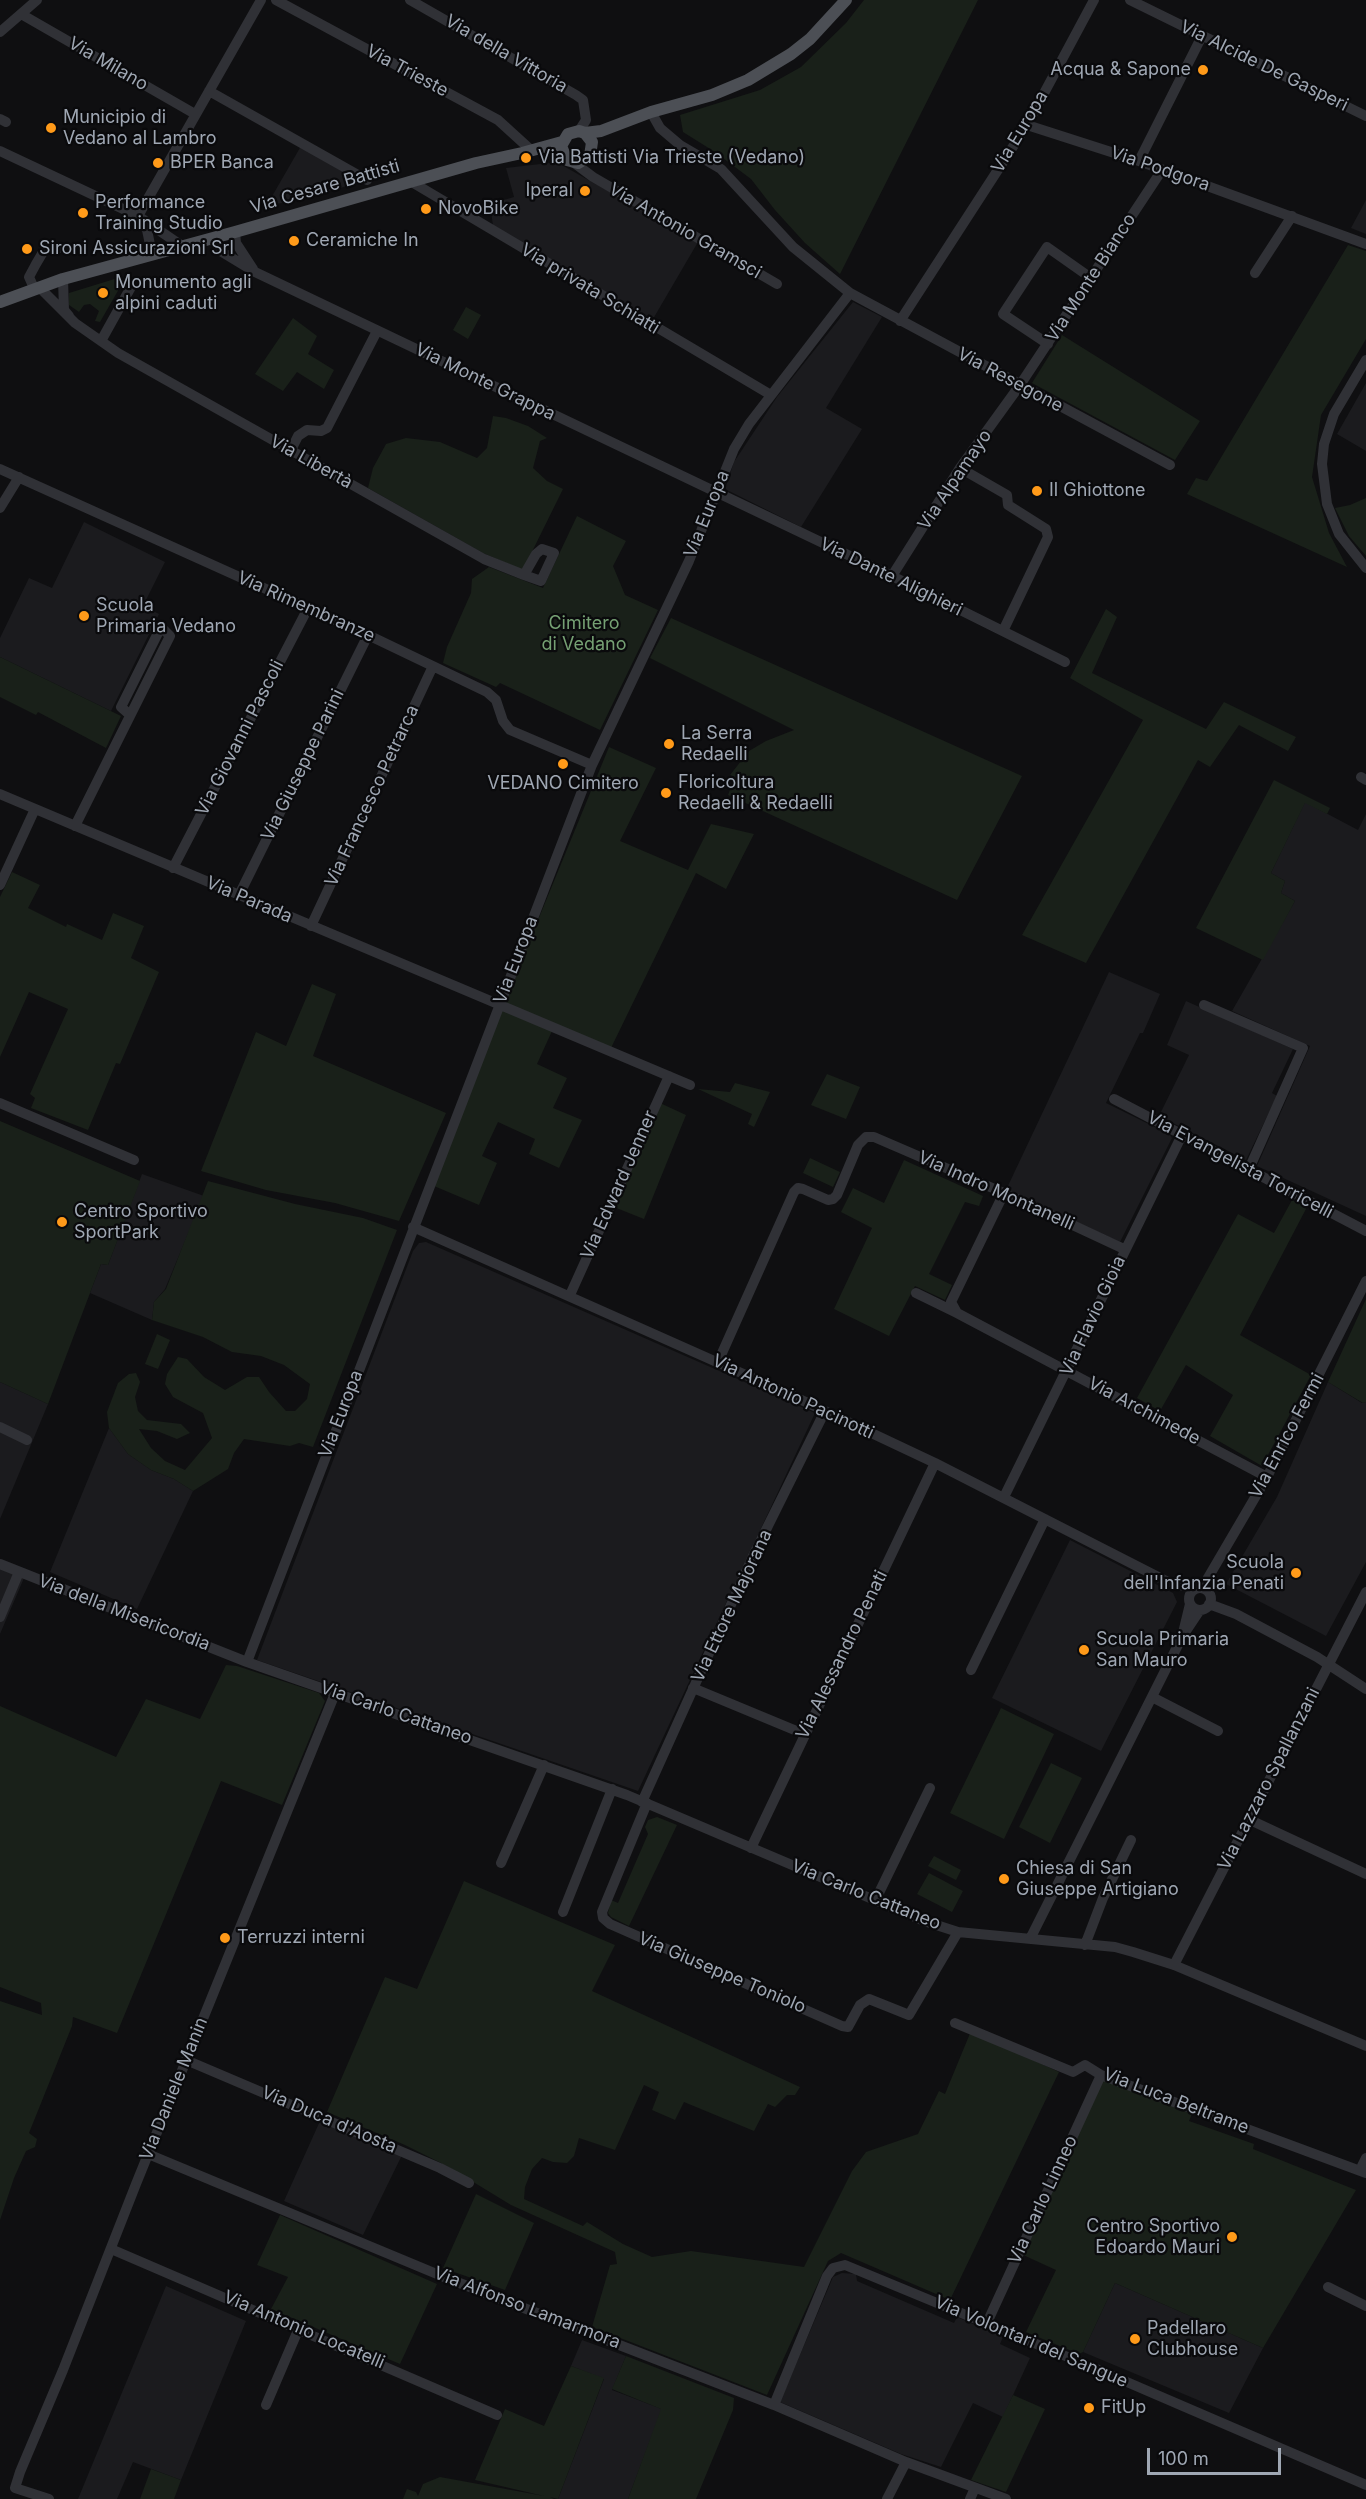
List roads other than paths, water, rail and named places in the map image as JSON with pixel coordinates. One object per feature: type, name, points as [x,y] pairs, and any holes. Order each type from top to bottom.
[{"type":"main road","points":[[566,153],[568,134],[601,131],[651,112],[729,89],[769,69],[810,39],[846,0]]},
{"type":"main road","points":[[585,132],[590,156]]},
{"type":"main road","name":"Via Cesare Battisti","points":[[0,302],[63,279],[476,163],[527,152],[566,153],[583,162],[590,156]]},
{"type":"street","points":[[0,32],[37,0]]},
{"type":"street","points":[[138,216],[261,0]]},
{"type":"street","name":"Via Trieste","points":[[276,0],[498,120],[527,152]]},
{"type":"street","name":"Via della Vittoria","points":[[410,0],[583,100],[585,132]]},
{"type":"street","name":"Via Europa","points":[[900,321],[1027,125],[1094,0]]},
{"type":"street","name":"Via Alcide De Gasperi","points":[[1130,0],[1366,116]]},
{"type":"street","name":"Via Milano","points":[[21,14],[195,114]]},
{"type":"street","points":[[1139,161],[1202,36]]},
{"type":"street","points":[[209,91],[367,180]]},
{"type":"street","name":"Via Resegone","points":[[651,112],[660,128],[680,146],[721,169],[793,248],[850,293],[1170,465]]},
{"type":"street","name":"Via Podgora","points":[[1027,125],[1139,161],[1366,244]]},
{"type":"street","points":[[0,151],[138,216],[182,246]]},
{"type":"street","name":"Via Antonio Gramsci","points":[[566,153],[593,177],[777,285]]},
{"type":"street","points":[[590,156],[593,177]]},
{"type":"street","name":"Via Monte Bianco","points":[[1020,385],[1162,170]]},
{"type":"street","name":"Via privata Schiatti","points":[[410,181],[771,395]]},
{"type":"street","points":[[138,216],[147,230],[152,254]]},
{"type":"street","points":[[1255,273],[1292,216]]},
{"type":"street","points":[[235,232],[243,256],[255,272]]},
{"type":"street","name":"Via Monte Grappa","points":[[211,238],[222,252],[255,272],[715,493]]},
{"type":"street","points":[[36,287],[29,277],[46,247],[59,248]]},
{"type":"street","points":[[1047,344],[1003,314],[1047,248],[1091,278]]},
{"type":"street","points":[[63,279],[64,310],[75,323]]},
{"type":"street","name":"Via Libertà","points":[[36,287],[75,323],[118,353],[484,559],[524,575]]},
{"type":"street","points":[[101,341],[131,287]]},
{"type":"street","name":"Via Europa","points":[[247,1662],[592,765],[689,561],[734,448],[749,424],[850,293]]},
{"type":"street","points":[[291,450],[298,436],[307,430],[321,431],[327,428],[377,330]]},
{"type":"street","points":[[1366,360],[1334,414],[1324,444],[1322,464],[1327,504],[1339,534],[1366,568]]},
{"type":"street","name":"Via Alpamayo","points":[[892,576],[960,468],[1020,385]]},
{"type":"street","points":[[960,468],[1007,495],[1008,505],[1046,529],[1048,537],[1003,632]]},
{"type":"street","name":"Via Rimembranze","points":[[0,469],[368,635],[491,694],[498,703],[505,725],[513,732],[592,765]]},
{"type":"street","points":[[0,507],[19,477]]},
{"type":"street","name":"Via Dante Alighieri","points":[[715,493],[892,576],[1065,662]]},
{"type":"street","name":"Via Giovanni Pascoli","points":[[173,868],[308,608]]},
{"type":"street","points":[[75,826],[170,636],[167,631],[160,629],[121,707],[130,715]]},
{"type":"street","name":"Via Giuseppe Parini","points":[[239,895],[368,635]]},
{"type":"street","name":"Via Francesco Petrarca","points":[[311,926],[433,666]]},
{"type":"street","name":"Via Parada","points":[[0,794],[690,1085]]},
{"type":"street","points":[[0,885],[35,809]]},
{"type":"street","points":[[1204,1005],[1303,1048],[1249,1169]]},
{"type":"street","name":"Via Edward Jenner","points":[[570,1295],[669,1076]]},
{"type":"street","name":"Via Evangelista Torricelli","points":[[1114,1099],[1366,1231]]},
{"type":"street","points":[[0,1103],[134,1160]]},
{"type":"street","name":"Via Flavio Gioia","points":[[1004,1497],[1182,1135]]},
{"type":"street","name":"Via Indro Montanelli","points":[[718,1362],[778,1226],[798,1188],[828,1200],[833,1199],[837,1195],[858,1145],[866,1137],[874,1137],[1004,1193],[1124,1249]]},
{"type":"street","points":[[957,1313],[951,1302],[1004,1193]]},
{"type":"street","name":"Via Antonio Pacinotti","points":[[413,1227],[570,1295],[935,1463],[1197,1599],[1236,1614],[1329,1664],[1366,1689]]},
{"type":"street","name":"Via Enrico Fermi","points":[[1030,1939],[1182,1637],[1197,1599],[1267,1477],[1366,1281]]},
{"type":"street","name":"Via Archimede","points":[[916,1293],[1067,1370],[1267,1477]]},
{"type":"street","name":"Via Ettore Majorana","points":[[602,1912],[644,1803],[693,1688],[753,1556],[825,1411]]},
{"type":"street","points":[[0,1426],[27,1440]]},
{"type":"street","name":"Via Alessandro Penati","points":[[751,1848],[935,1463]]},
{"type":"street","points":[[971,1670],[1045,1519]]},
{"type":"street","name":"Via della Misericordia","points":[[0,1564],[247,1662]]},
{"type":"street","points":[[0,1617],[19,1572]]},
{"type":"street","name":"Via Lazzaro Spallanzani","points":[[1174,1965],[1366,1592]]},
{"type":"street","name":"Via Carlo Cattaneo","points":[[247,1662],[336,1691],[612,1790],[924,1921],[958,1932],[1116,1947],[1174,1965],[1366,2046]]},
{"type":"street","points":[[693,1688],[804,1734]]},
{"type":"street","name":"Via Daniele Manin","points":[[49,2499],[15,2488],[336,1691]]},
{"type":"street","points":[[1152,1697],[1218,1731]]},
{"type":"street","points":[[501,1863],[544,1765]]},
{"type":"street","points":[[875,1901],[930,1788]]},
{"type":"street","points":[[563,1912],[612,1790]]},
{"type":"street","points":[[1248,1819],[1366,1874]]},
{"type":"street","points":[[1085,1945],[1103,1898],[1131,1840]]},
{"type":"street","name":"Via Giuseppe Toniolo","points":[[602,1912],[603,1918],[610,1924],[848,2027],[860,2005],[869,1999],[909,2014],[958,1932]]},
{"type":"street","name":"Via Luca Beltrame","points":[[955,2023],[1073,2072],[1085,2065],[1101,2075],[1363,2171]]},
{"type":"street","name":"Via Duca d'Aosta","points":[[186,2060],[440,2168],[469,2184]]},
{"type":"street","name":"Via Carlo Linneo","points":[[986,2325],[1101,2075]]},
{"type":"street","name":"Via Alfonso Lamarmora","points":[[148,2154],[444,2277],[774,2405],[906,2462],[1006,2499]]},
{"type":"street","points":[[1363,2171],[1366,2158]]},
{"type":"street","name":"Via Antonio Locatelli","points":[[111,2249],[497,2415]]},
{"type":"street","name":"Via Volontari del Sangue","points":[[774,2405],[827,2276],[833,2268],[845,2265],[860,2269],[986,2325],[1092,2367],[1366,2485]]},
{"type":"street","points":[[1328,2287],[1366,2306]]},
{"type":"street","points":[[266,2405],[299,2328]]},
{"type":"street","points":[[887,2499],[906,2462]]},
{"type":"street","points":[[970,2499],[975,2488]]},
{"type":"place","name":"Acqua & Sapone","points":[[1203,70]]},
{"type":"place","name":"Municipio di Vedano al Lambro","points":[[51,128]]},
{"type":"place","name":"Via Battisti Via Trieste (Vedano)","points":[[526,158]]},
{"type":"place","name":"BPER Banca","points":[[158,163]]},
{"type":"place","name":"Iperal","points":[[585,191]]},
{"type":"place","name":"NovoBike","points":[[426,209]]},
{"type":"place","name":"Performance Training Studio","points":[[83,213]]},
{"type":"place","name":"Ceramiche In","points":[[294,241]]},
{"type":"place","name":"Sironi Assicurazioni Srl","points":[[27,249]]},
{"type":"place","name":"Monumento agli alpini caduti","points":[[103,293]]},
{"type":"place","name":"Il Ghiottone","points":[[1037,491]]},
{"type":"place","name":"Scuola Primaria Vedano","points":[[84,616]]},
{"type":"place","name":"La Serra Redaelli","points":[[669,744]]},
{"type":"place","name":"VEDANO Cimitero","points":[[563,764]]},
{"type":"place","name":"Floricoltura Redaelli & Redaelli","points":[[666,793]]},
{"type":"place","name":"Centro Sportivo SportPark","points":[[62,1222]]},
{"type":"place","name":"Scuola dell'Infanzia Penati","points":[[1296,1573]]},
{"type":"place","name":"Scuola Primaria San Mauro","points":[[1084,1650]]},
{"type":"place","name":"Chiesa di San Giuseppe Artigiano","points":[[1004,1879]]},
{"type":"place","name":"Terruzzi interni","points":[[225,1938]]},
{"type":"place","name":"Centro Sportivo Edoardo Mauri","points":[[1232,2237]]},
{"type":"place","name":"Padellaro Clubhouse","points":[[1135,2339]]},
{"type":"place","name":"FitUp","points":[[1089,2408]]},
{"type":"park label","name":"Cimitero di Vedano","points":[[584,634]]}]
